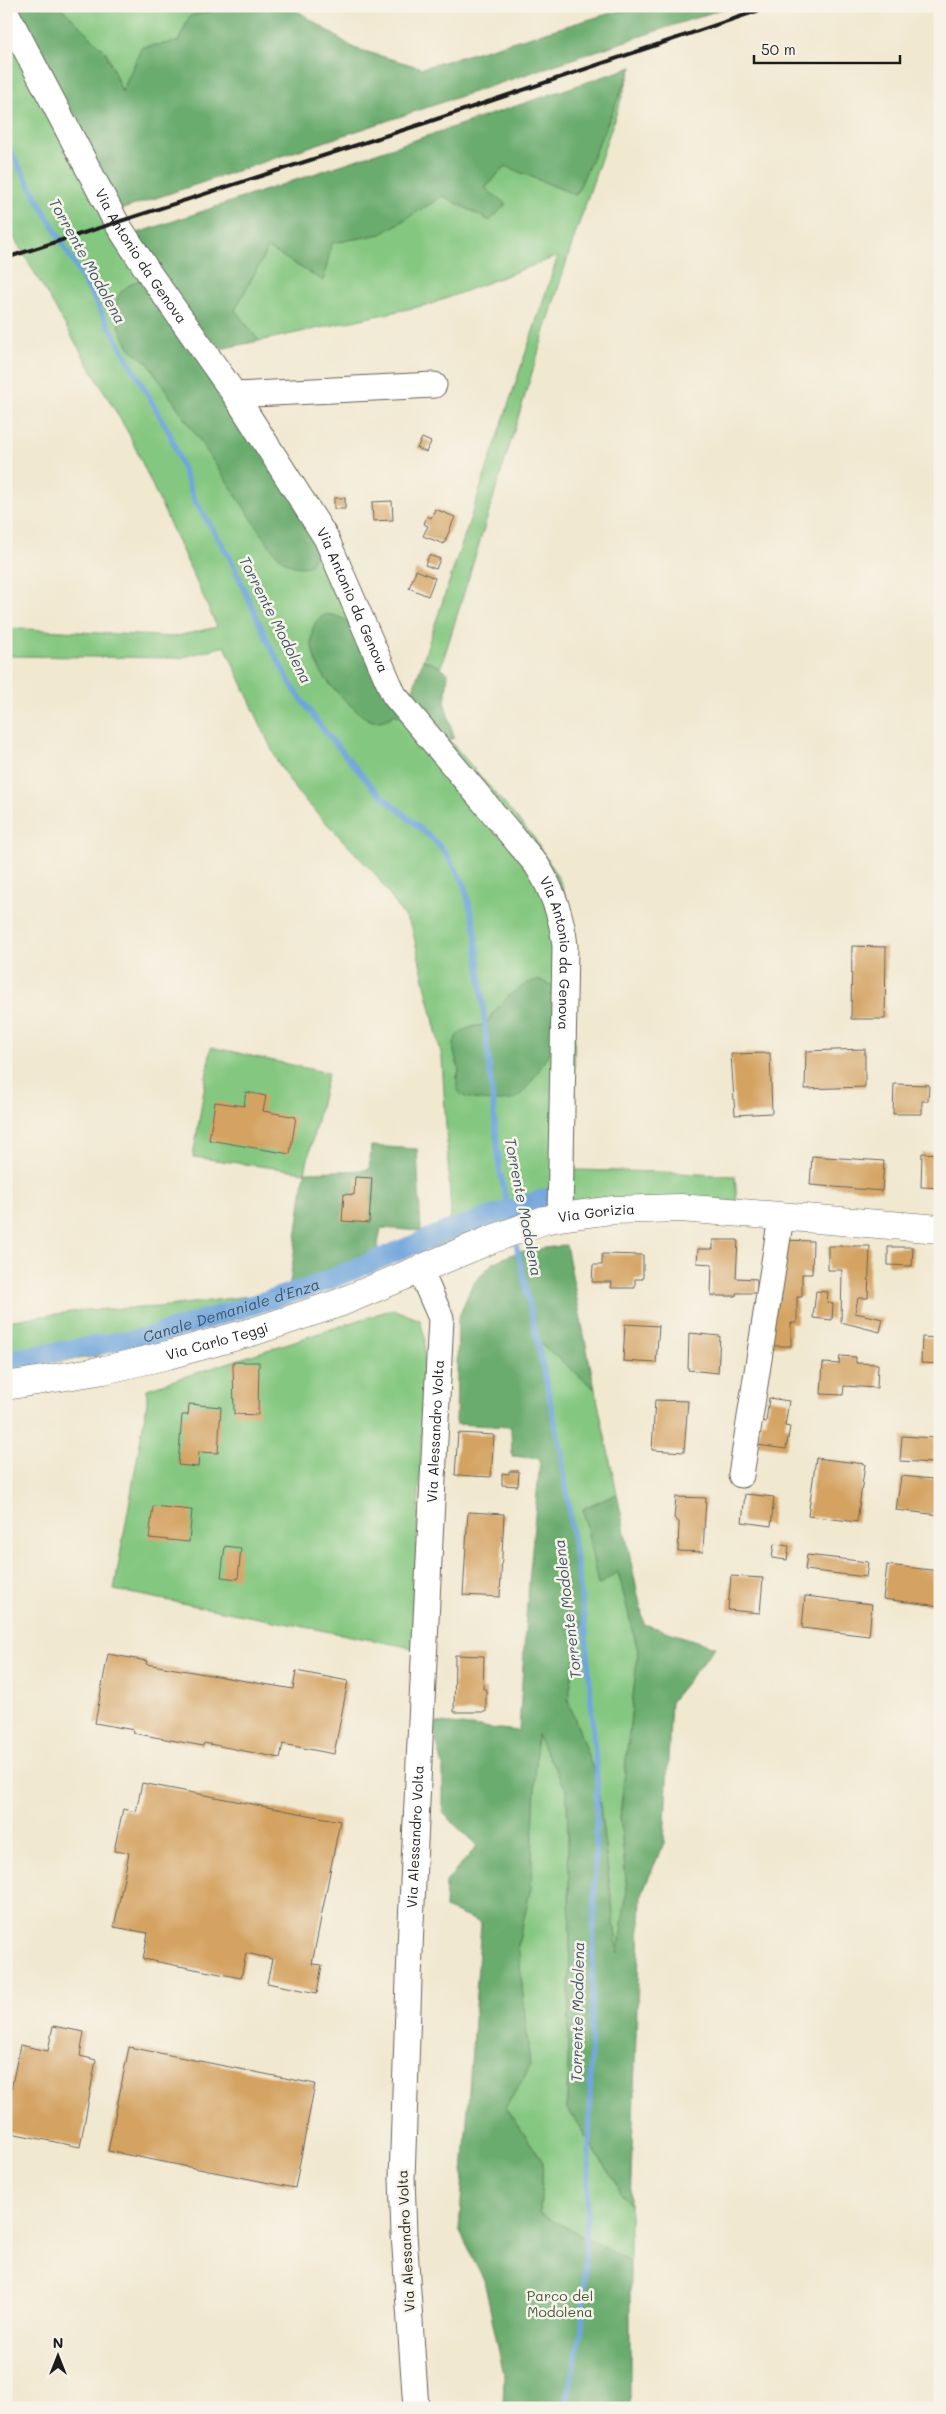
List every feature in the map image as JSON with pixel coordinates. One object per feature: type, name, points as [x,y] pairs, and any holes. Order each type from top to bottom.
[{"type":"main road","name":"Via Gorizia","points":[[420,1270],[490,1240],[552,1218],[612,1210],[680,1208],[940,1229]]},
{"type":"main road","name":"Via Carlo Teggi","points":[[6,1386],[104,1370],[246,1334],[339,1303],[420,1270]]},
{"type":"street","name":"Via Antonio da Genova","points":[[6,12],[116,222],[151,276],[235,395],[326,538],[394,695],[536,864],[553,894],[564,931],[565,946],[552,1218]]},
{"type":"street","points":[[235,395],[434,385]]},
{"type":"street","points":[[741,1476],[781,1217]]},
{"type":"street","name":"Via Alessandro Volta","points":[[416,2408],[402,2178],[411,1923],[441,1318],[420,1270]]},
{"type":"green space","points":[[60,6],[232,6],[190,16],[178,42],[142,47],[122,92],[106,52]]},
{"type":"green space","points":[[60,6],[106,52],[122,92],[142,47],[178,42],[190,16],[232,6],[290,6],[354,48],[422,68],[635,6],[731,6],[111,213],[6,7]]},
{"type":"green space","points":[[6,12],[151,276],[129,346],[148,363],[277,555],[318,550],[369,637],[311,640],[331,686],[358,712],[372,721],[395,714],[443,741],[448,739],[534,838],[561,883],[567,901],[574,962],[575,1170],[735,1176],[737,1201],[453,1242],[92,1357],[6,1369],[6,1321],[85,1310],[159,1307],[291,1291],[447,1231],[451,1215],[442,1057],[412,928],[376,875],[297,792],[277,761],[225,646],[180,658],[6,656],[6,628],[173,637],[217,627],[129,434],[6,224]],"holes":[[[515,991],[456,1079],[459,1070],[456,1060],[472,1026],[485,1025],[494,1012]]]},
{"type":"green space","points":[[632,67],[570,250],[441,667],[423,660],[558,256],[431,304],[259,341],[235,310],[268,248],[332,243],[381,234],[443,196],[485,189],[505,166],[576,195]]},
{"type":"green space","points":[[632,67],[576,195],[505,166],[485,188],[506,204],[490,221],[443,196],[381,234],[332,243],[323,281],[268,248],[235,310],[259,341],[205,352],[320,528],[318,550],[309,566],[296,566],[285,562],[268,543],[148,363],[132,350],[125,339],[117,317],[116,302],[123,290],[129,285],[151,276],[126,237]]},
{"type":"green space","points":[[327,614],[340,617],[356,630],[378,667],[385,676],[394,682],[413,689],[423,660],[441,667],[448,674],[445,704],[454,738],[443,741],[395,714],[382,721],[370,720],[360,714],[341,696],[321,672],[312,645],[312,634],[315,624]]},
{"type":"green space","points":[[538,980],[555,986],[554,1037],[547,1057],[525,1090],[514,1099],[492,1101],[465,1097],[459,1092],[457,1086],[459,1070],[454,1052],[455,1039],[462,1031],[485,1025],[501,1004],[515,991]]},
{"type":"green space","points":[[211,1047],[328,1073],[305,1172],[193,1157]]},
{"type":"green space","points":[[371,1146],[417,1149],[421,1231],[381,1228],[375,1261],[291,1291],[290,1282],[305,1172],[369,1170]]},
{"type":"green space","name":"Parco del Modolena","points":[[566,1245],[595,1389],[539,1342],[529,1301],[561,1450],[583,1613],[568,1700],[597,1781],[618,1953],[627,1890],[620,1817],[638,1651],[618,1572],[598,1585],[583,1509],[617,1494],[644,1624],[715,1647],[671,1701],[664,1843],[641,1895],[630,2206],[567,2107],[570,1940],[567,1791],[537,1735],[531,1887],[518,1945],[530,2067],[506,2107],[543,2162],[540,2213],[630,2262],[630,2408],[503,2408],[504,2376],[484,2280],[459,2230],[481,1923],[445,1908],[446,1882],[477,1846],[443,1813],[443,1767],[432,1722],[519,1731],[526,1616],[540,1459],[512,1456],[511,1427],[456,1424],[458,1319],[472,1285],[494,1262],[518,1252]]},
{"type":"green space","points":[[393,1309],[420,1320],[425,1339],[413,1648],[114,1590],[147,1403],[147,1389]]},
{"type":"green space","points":[[539,1342],[595,1389],[617,1494],[583,1509],[599,1585],[618,1571],[638,1651],[620,1817],[627,1890],[618,1955],[597,1781],[568,1700],[583,1613],[561,1450]]},
{"type":"green space","points":[[537,1734],[567,1791],[570,1940],[567,2107],[630,2206],[630,2262],[540,2213],[543,2162],[506,2107],[530,2067],[518,1945],[531,1887]]},
{"type":"building","points":[[422,438],[431,442],[426,452],[417,448]]},
{"type":"building","points":[[334,498],[345,498],[345,509],[334,509]]},
{"type":"building","points":[[392,501],[393,520],[373,521],[372,502]]},
{"type":"building","points":[[435,509],[455,517],[444,544],[423,536],[428,526],[424,524],[427,516],[431,518]]},
{"type":"building","points":[[429,555],[440,559],[436,569],[425,565]]},
{"type":"building","points":[[416,570],[435,578],[428,596],[409,588]]},
{"type":"building","points":[[852,946],[886,947],[885,1019],[851,1019]]},
{"type":"building","points":[[865,1049],[865,1087],[805,1089],[806,1051]]},
{"type":"building","points":[[770,1053],[772,1113],[735,1115],[731,1054]]},
{"type":"building","points":[[894,1084],[929,1085],[928,1101],[922,1101],[922,1114],[893,1114]]},
{"type":"building","points":[[246,1092],[266,1096],[263,1111],[296,1117],[290,1154],[209,1140],[215,1102],[244,1106]]},
{"type":"building","points":[[922,1153],[940,1154],[940,1188],[921,1187]]},
{"type":"building","points":[[812,1156],[884,1161],[882,1191],[810,1185]]},
{"type":"building","points":[[355,1177],[372,1178],[369,1223],[342,1221],[344,1194],[354,1195]]},
{"type":"building","points":[[713,1240],[738,1240],[736,1278],[757,1279],[757,1293],[736,1293],[736,1296],[711,1296],[712,1264],[697,1263],[698,1249],[713,1249]]},
{"type":"building","points":[[781,1240],[813,1241],[812,1274],[802,1274],[802,1297],[797,1297],[797,1323],[791,1323],[791,1346],[769,1346]]},
{"type":"building","points":[[828,1246],[870,1246],[868,1298],[858,1298],[855,1313],[883,1319],[880,1332],[841,1322],[842,1270],[828,1270]]},
{"type":"building","points":[[888,1247],[913,1247],[912,1266],[888,1265]]},
{"type":"building","points":[[937,1249],[940,1249],[940,1284],[937,1284]]},
{"type":"building","points":[[602,1254],[643,1255],[643,1279],[635,1279],[635,1288],[611,1288],[612,1282],[592,1282],[593,1265],[602,1265]]},
{"type":"building","points":[[816,1291],[828,1292],[827,1303],[833,1304],[832,1320],[813,1318]]},
{"type":"building","points":[[625,1324],[659,1326],[656,1363],[623,1361]]},
{"type":"building","points":[[689,1333],[720,1336],[718,1373],[688,1370]]},
{"type":"building","points":[[922,1337],[940,1338],[940,1364],[921,1363]]},
{"type":"building","points":[[840,1356],[856,1357],[856,1363],[878,1364],[877,1388],[844,1386],[843,1395],[821,1394],[823,1363],[839,1364]]},
{"type":"building","points":[[233,1362],[259,1362],[258,1415],[234,1414]]},
{"type":"building","points":[[769,1398],[789,1401],[785,1426],[790,1427],[786,1449],[757,1445],[761,1421],[766,1422]]},
{"type":"building","points":[[655,1400],[688,1401],[684,1452],[652,1450]]},
{"type":"building","points":[[189,1404],[221,1407],[218,1453],[199,1452],[198,1467],[178,1465],[182,1415],[188,1415]]},
{"type":"building","points":[[458,1433],[494,1435],[491,1477],[455,1475]]},
{"type":"building","points":[[902,1436],[935,1438],[933,1463],[900,1461]]},
{"type":"building","points":[[816,1458],[865,1464],[857,1522],[808,1516]]},
{"type":"building","points":[[509,1471],[519,1471],[518,1486],[502,1485],[502,1473],[509,1474]]},
{"type":"building","points":[[940,1473],[940,1515],[896,1510],[901,1476],[933,1479]]},
{"type":"building","points":[[745,1494],[774,1497],[771,1526],[742,1522]]},
{"type":"building","points":[[676,1497],[706,1498],[703,1552],[678,1551],[679,1522],[674,1518]]},
{"type":"building","points":[[153,1506],[192,1510],[189,1542],[149,1538]]},
{"type":"building","points":[[468,1512],[504,1514],[500,1597],[463,1595]]},
{"type":"building","points":[[774,1544],[789,1546],[787,1560],[772,1558]]},
{"type":"building","points":[[225,1546],[241,1548],[238,1579],[221,1577]]},
{"type":"building","points":[[807,1555],[868,1562],[866,1577],[805,1570]]},
{"type":"building","points":[[887,1565],[940,1571],[940,1606],[883,1599]]},
{"type":"building","points":[[731,1576],[763,1578],[760,1613],[728,1610]]},
{"type":"building","points":[[805,1596],[872,1604],[869,1636],[802,1628]]},
{"type":"building","points":[[108,1654],[147,1661],[146,1664],[293,1689],[296,1671],[348,1681],[334,1754],[283,1744],[280,1758],[204,1743],[203,1746],[133,1733],[134,1730],[95,1723]]},
{"type":"building","points":[[455,1655],[484,1656],[483,1689],[486,1689],[486,1712],[454,1712]]},
{"type":"building","points":[[142,1783],[340,1821],[312,1964],[322,1965],[317,1993],[267,1983],[272,1959],[246,1953],[241,1978],[143,1959],[148,1933],[114,1927],[129,1853],[114,1851],[123,1809],[136,1812]]},
{"type":"building","points":[[53,2026],[84,2032],[80,2056],[96,2060],[80,2147],[6,2132],[6,2115],[20,2045],[48,2051]]},
{"type":"building","points":[[129,2047],[315,2084],[295,2188],[108,2151]]},
{"type":"waterway","name":"Torrente Modolena","points":[[6,143],[170,434],[194,499],[229,556],[269,644],[292,686],[322,728],[374,789],[436,842],[451,861],[464,884],[475,927],[500,1172],[512,1225]]},
{"type":"waterway","name":"Canale Demaniale d'Enza","points":[[6,1360],[147,1337],[311,1287],[447,1231],[550,1197]]},
{"type":"waterway","name":"Torrente Modolena","points":[[515,1239],[561,1450],[586,1633],[597,1781],[588,2191],[582,2329],[565,2408]]},
{"type":"railway","points":[[6,258],[425,123],[772,6]]}]
